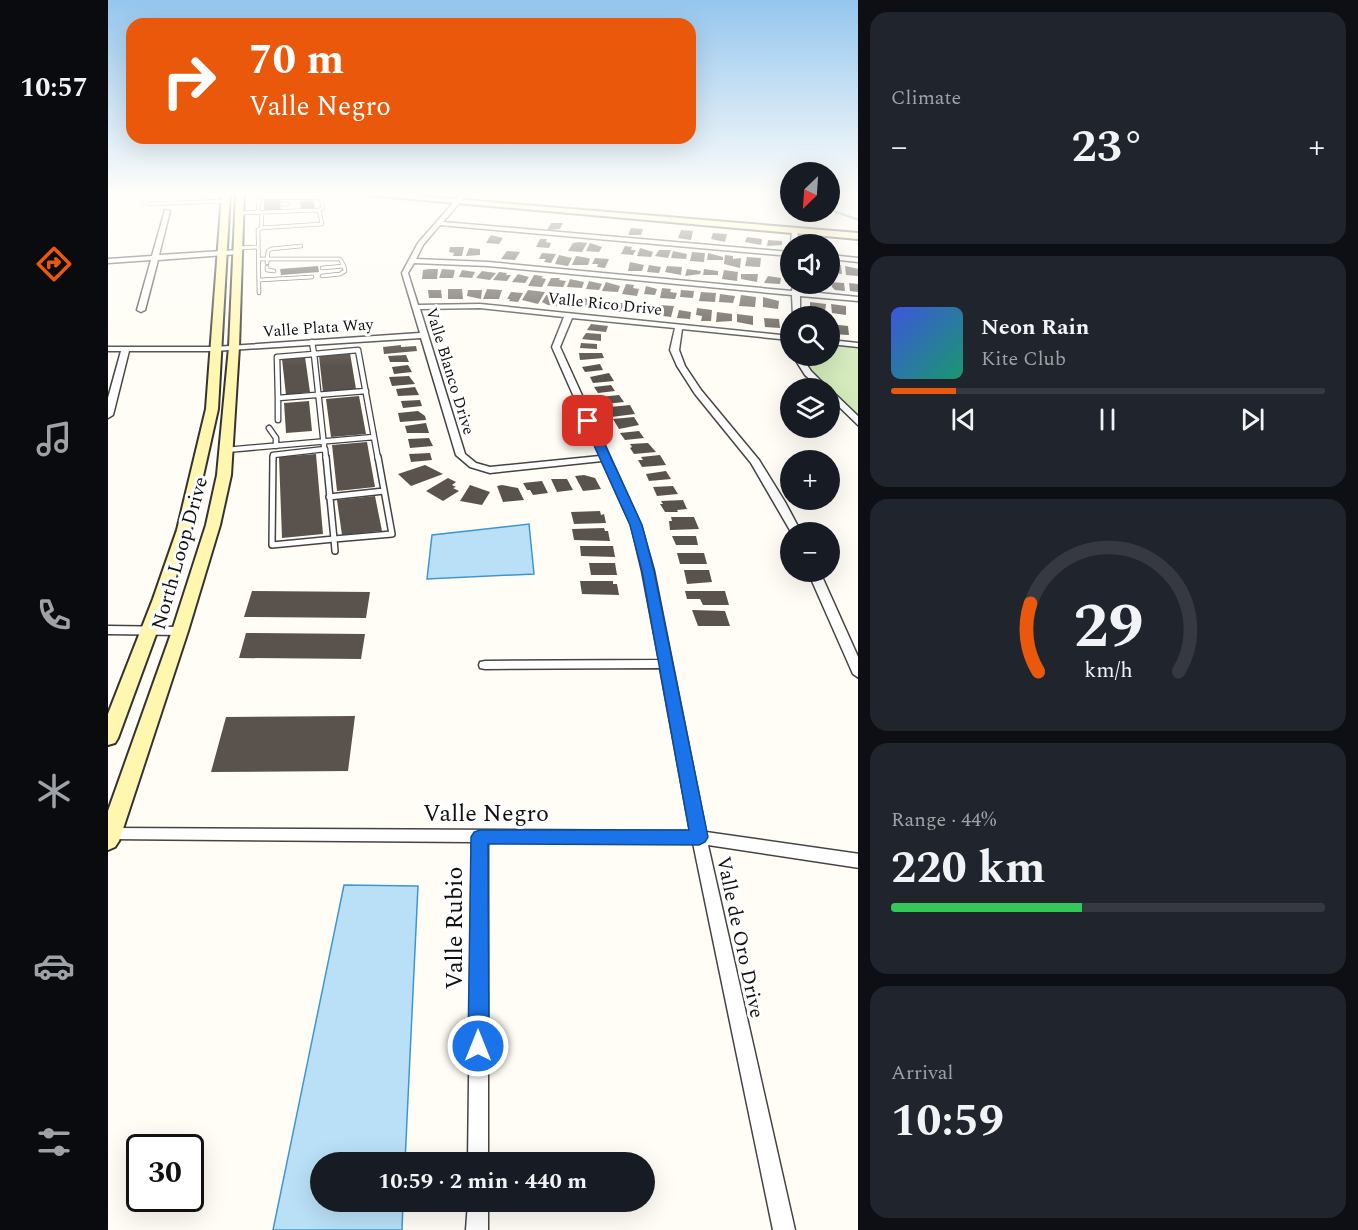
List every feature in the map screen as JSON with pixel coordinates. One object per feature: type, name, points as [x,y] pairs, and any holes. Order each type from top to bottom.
[{"type":"main road","name":"North Loop Drive","points":[[109,837],[180,632],[213,525],[224,475],[234,347],[238,251]]},
{"type":"main road","name":"North Loop Drive","points":[[108,738],[161,599],[187,520],[212,409],[221,254]]},
{"type":"street","points":[[141,310],[158,251]]},
{"type":"street","points":[[108,261],[232,251]]},
{"type":"street","name":"Valle Blanco Drive","points":[[417,251],[405,273],[461,455],[473,465],[490,470],[605,458]]},
{"type":"street","points":[[760,251],[780,253]]},
{"type":"street","points":[[840,258],[858,260]]},
{"type":"street","points":[[412,261],[488,264],[780,291]]},
{"type":"street","points":[[807,294],[858,299]]},
{"type":"street","name":"Valle Rico Drive","points":[[417,307],[480,306],[780,337]]},
{"type":"street","name":"Valle de Oro Drive","points":[[569,315],[555,347],[636,525],[648,571],[699,837],[784,1230]]},
{"type":"street","points":[[679,326],[674,350],[679,361],[702,396],[749,453],[785,508],[791,522]]},
{"type":"street","name":"Valle Plata Way","points":[[108,350],[214,349],[424,335]]},
{"type":"street","points":[[840,343],[858,345]]},
{"type":"street","points":[[108,415],[125,350]]},
{"type":"street","points":[[803,366],[813,378]]},
{"type":"street","points":[[840,404],[858,423]]},
{"type":"street","points":[[818,582],[858,674]]},
{"type":"street","points":[[108,630],[180,632]]},
{"type":"street","points":[[485,665],[666,664]]},
{"type":"street","name":"Valle Negro","points":[[109,837],[699,837],[858,861]]},
{"type":"street","name":"Valle Rubio","points":[[478,1152],[480,837]]},
{"type":"street","points":[[477,1230],[478,1212]]},
{"type":"lane","points":[[258,251],[259,293]]},
{"type":"lane","points":[[268,251],[267,270],[274,271]]},
{"type":"lane","points":[[258,259],[267,263],[340,260],[344,266],[344,273],[322,276]]},
{"type":"lane","points":[[322,268],[344,266]]},
{"type":"lane","points":[[259,280],[312,277]]},
{"type":"lane","points":[[312,342],[335,551]]},
{"type":"lane","points":[[278,420],[277,357],[358,350],[392,534],[272,545],[273,455],[324,449]]},
{"type":"lane","points":[[278,398],[366,391]]},
{"type":"lane","points":[[269,428],[276,438],[276,446]]},
{"type":"lane","points":[[226,450],[374,437]]},
{"type":"lane","points":[[330,497],[384,491]]},
{"type":"green space","points":[[840,343],[858,345],[858,423],[840,404],[840,378],[813,378],[803,366],[840,366]]},
{"type":"water","points":[[529,524],[534,574],[427,579],[432,535]]},
{"type":"water","points":[[344,885],[418,886],[405,1152],[310,1152],[310,1212],[403,1212],[402,1230],[273,1230]]},
{"type":"building","points":[[463,251],[462,256],[453,256],[454,253],[449,252]]},
{"type":"building","points":[[468,251],[480,251],[480,255],[466,256]]},
{"type":"building","points":[[507,251],[520,252],[515,260],[501,259]]},
{"type":"building","points":[[622,251],[635,251],[633,255],[621,254]]},
{"type":"building","points":[[639,251],[653,252],[651,257],[637,256]]},
{"type":"building","points":[[658,251],[670,251],[668,258],[655,256]]},
{"type":"building","points":[[673,251],[687,254],[686,259],[671,258]]},
{"type":"building","points":[[692,252],[705,253],[704,262],[690,261]]},
{"type":"building","points":[[542,253],[556,254],[551,263],[544,262],[546,259],[539,259]]},
{"type":"building","points":[[708,253],[723,257],[723,260],[707,260]]},
{"type":"building","points":[[559,255],[572,258],[568,266],[555,264]]},
{"type":"building","points":[[725,255],[733,256],[733,259],[741,258],[740,268],[724,264]]},
{"type":"building","points":[[576,256],[590,259],[588,265],[572,265]]},
{"type":"building","points":[[747,257],[761,258],[760,267],[745,266]]},
{"type":"building","points":[[595,258],[609,259],[605,268],[592,264]]},
{"type":"building","points":[[630,262],[644,265],[642,271],[628,271]]},
{"type":"building","points":[[649,265],[661,267],[659,273],[647,272]]},
{"type":"building","points":[[318,266],[319,272],[281,275],[280,269]]},
{"type":"building","points":[[667,266],[682,267],[681,275],[665,272]]},
{"type":"building","points":[[845,266],[858,269],[858,276],[846,275]]},
{"type":"building","points":[[438,269],[437,279],[422,279],[423,270]]},
{"type":"building","points":[[442,269],[455,270],[453,278],[439,278]]},
{"type":"building","points":[[687,269],[701,271],[700,274],[685,276]]},
{"type":"building","points":[[704,269],[718,271],[718,275],[703,275]]},
{"type":"building","points":[[462,270],[475,272],[472,278],[459,277]]},
{"type":"building","points":[[724,270],[738,272],[737,281],[722,279]]},
{"type":"building","points":[[482,271],[496,273],[490,280],[476,278]]},
{"type":"building","points":[[499,272],[511,275],[507,281],[493,280]]},
{"type":"building","points":[[518,274],[529,277],[525,283],[512,282]]},
{"type":"building","points":[[741,274],[758,274],[757,282],[741,279]]},
{"type":"building","points":[[534,275],[543,276],[541,278],[546,279],[542,287],[528,286]]},
{"type":"building","points":[[768,276],[780,278],[780,284],[764,283]]},
{"type":"building","points":[[551,278],[566,281],[563,287],[547,286]]},
{"type":"building","points":[[570,279],[584,282],[582,288],[567,287]]},
{"type":"building","points":[[589,281],[602,284],[599,290],[586,289]]},
{"type":"building","points":[[606,282],[620,286],[618,292],[602,291]]},
{"type":"building","points":[[840,283],[844,283],[845,291],[840,290]]},
{"type":"building","points":[[849,283],[858,284],[858,292],[850,291]]},
{"type":"building","points":[[626,284],[634,285],[633,288],[639,289],[637,296],[622,294]]},
{"type":"building","points":[[646,286],[657,289],[655,295],[644,294]]},
{"type":"building","points":[[662,288],[671,289],[670,292],[677,293],[675,299],[660,298]]},
{"type":"building","points":[[448,289],[462,289],[463,299],[448,299]]},
{"type":"building","points":[[487,289],[502,290],[499,299],[483,299]]},
{"type":"building","points":[[428,290],[441,290],[442,298],[429,298]]},
{"type":"building","points":[[468,290],[482,290],[481,299],[467,296]]},
{"type":"building","points":[[528,290],[545,292],[538,304],[522,300]]},
{"type":"building","points":[[681,290],[694,291],[693,298],[680,297]]},
{"type":"building","points":[[511,292],[523,293],[518,302],[507,299]]},
{"type":"building","points":[[701,292],[716,293],[715,302],[699,301]]},
{"type":"building","points":[[547,294],[563,296],[557,306],[548,305],[542,302]]},
{"type":"building","points":[[720,294],[735,296],[733,303],[719,302]]},
{"type":"building","points":[[741,295],[756,297],[755,307],[739,306]]},
{"type":"building","points":[[564,296],[580,298],[576,308],[561,303]]},
{"type":"building","points":[[763,297],[779,301],[778,309],[763,307]]},
{"type":"building","points":[[582,298],[598,300],[594,310],[579,305]]},
{"type":"building","points":[[601,300],[616,302],[614,309],[598,310]]},
{"type":"building","points":[[810,302],[826,304],[826,306],[810,306]]},
{"type":"building","points":[[620,303],[635,304],[633,311],[618,312]]},
{"type":"building","points":[[641,303],[653,305],[650,315],[642,314],[644,310],[638,310]]},
{"type":"building","points":[[831,304],[846,306],[846,315],[840,314],[840,306],[831,306]]},
{"type":"building","points":[[659,305],[674,306],[671,317],[663,316],[664,312],[657,312]]},
{"type":"building","points":[[697,308],[712,310],[711,321],[701,321],[702,316],[696,315]]},
{"type":"building","points":[[679,310],[691,312],[690,319],[677,318]]},
{"type":"building","points":[[717,312],[732,314],[732,321],[716,322]]},
{"type":"building","points":[[737,314],[753,316],[753,325],[737,322]]},
{"type":"building","points":[[764,318],[779,319],[780,328],[765,327]]},
{"type":"building","points":[[591,324],[608,326],[606,332],[587,330]]},
{"type":"building","points":[[840,325],[848,326],[849,335],[840,334]]},
{"type":"building","points":[[586,333],[601,334],[601,341],[582,339]]},
{"type":"building","points":[[581,343],[597,344],[597,349],[580,348]]},
{"type":"building","points":[[401,345],[401,347],[416,346],[417,351],[384,354],[383,347]]},
{"type":"building","points":[[350,353],[356,389],[323,392],[319,356]]},
{"type":"building","points":[[579,353],[602,353],[604,358],[580,360]]},
{"type":"building","points":[[406,355],[409,362],[390,362],[388,356]]},
{"type":"building","points":[[305,357],[310,392],[286,395],[282,359]]},
{"type":"building","points":[[600,364],[603,370],[585,372],[582,367]]},
{"type":"building","points":[[408,365],[412,372],[394,374],[392,367]]},
{"type":"building","points":[[609,373],[614,381],[593,383],[590,377]]},
{"type":"building","points":[[409,376],[415,384],[392,386],[389,377]]},
{"type":"building","points":[[611,385],[615,391],[598,393],[594,387]]},
{"type":"building","points":[[415,387],[419,395],[398,396],[396,389]]},
{"type":"building","points":[[619,395],[624,402],[605,404],[600,397]]},
{"type":"building","points":[[359,396],[366,434],[331,437],[326,399]]},
{"type":"building","points":[[420,400],[422,406],[403,408],[401,401]]},
{"type":"building","points":[[309,401],[312,431],[286,433],[284,403]]},
{"type":"building","points":[[630,405],[635,414],[611,417],[609,413],[612,410],[610,407]]},
{"type":"building","points":[[418,411],[425,416],[426,420],[400,422],[398,413]]},
{"type":"building","points":[[634,417],[639,425],[619,429],[613,419]]},
{"type":"building","points":[[426,423],[429,433],[407,433],[405,426]]},
{"type":"building","points":[[639,431],[644,438],[625,440],[620,433]]},
{"type":"building","points":[[429,438],[433,446],[410,448],[408,439]]},
{"type":"building","points":[[367,442],[375,487],[337,491],[332,445]]},
{"type":"building","points":[[648,443],[656,452],[634,454],[630,448],[632,447],[630,444]]},
{"type":"building","points":[[430,453],[432,460],[411,462],[409,454]]},
{"type":"building","points":[[316,454],[323,534],[282,538],[279,457]]},
{"type":"building","points":[[660,455],[666,465],[642,467],[638,460],[643,460],[641,457]]},
{"type":"building","points":[[425,465],[443,474],[411,486],[398,474]]},
{"type":"building","points":[[666,471],[671,479],[649,481],[646,474]]},
{"type":"building","points":[[584,475],[595,478],[601,489],[583,491],[575,476]]},
{"type":"building","points":[[448,478],[456,482],[452,485],[456,487],[453,488],[459,491],[443,501],[426,491]]},
{"type":"building","points":[[551,479],[567,479],[573,490],[557,492]]},
{"type":"building","points":[[542,481],[548,493],[533,495],[523,483]]},
{"type":"building","points":[[470,485],[490,492],[482,505],[460,501]]},
{"type":"building","points":[[497,486],[518,488],[524,500],[503,502]]},
{"type":"building","points":[[673,486],[678,494],[657,496],[653,487]]},
{"type":"building","points":[[375,496],[382,531],[342,535],[337,500]]},
{"type":"building","points":[[683,500],[687,509],[677,510],[678,512],[665,512],[660,504],[663,504],[661,501]]},
{"type":"building","points":[[600,511],[601,515],[604,514],[606,523],[574,524],[571,512]]},
{"type":"building","points":[[671,517],[694,517],[699,529],[670,530]]},
{"type":"building","points":[[604,528],[608,531],[610,541],[574,540],[572,529]]},
{"type":"building","points":[[672,536],[696,536],[698,545],[676,545]]},
{"type":"building","points":[[580,546],[613,546],[615,557],[581,556]]},
{"type":"building","points":[[677,553],[704,553],[707,564],[680,564]]},
{"type":"building","points":[[589,563],[615,563],[617,575],[591,575]]},
{"type":"building","points":[[684,570],[709,570],[712,582],[687,584]]},
{"type":"building","points":[[580,581],[613,581],[613,584],[617,584],[619,595],[582,594]]},
{"type":"building","points":[[252,591],[370,592],[366,618],[244,617]]},
{"type":"building","points":[[685,591],[725,591],[729,605],[703,605],[700,599],[687,599]]},
{"type":"building","points":[[692,610],[725,611],[730,626],[698,626]]},
{"type":"building","points":[[246,633],[365,634],[361,659],[239,658]]},
{"type":"building","points":[[355,716],[348,771],[211,772],[226,717]]},
{"type":"route","points":[[478,1046],[480,837],[699,837],[648,571],[636,525],[588,421]]}]
